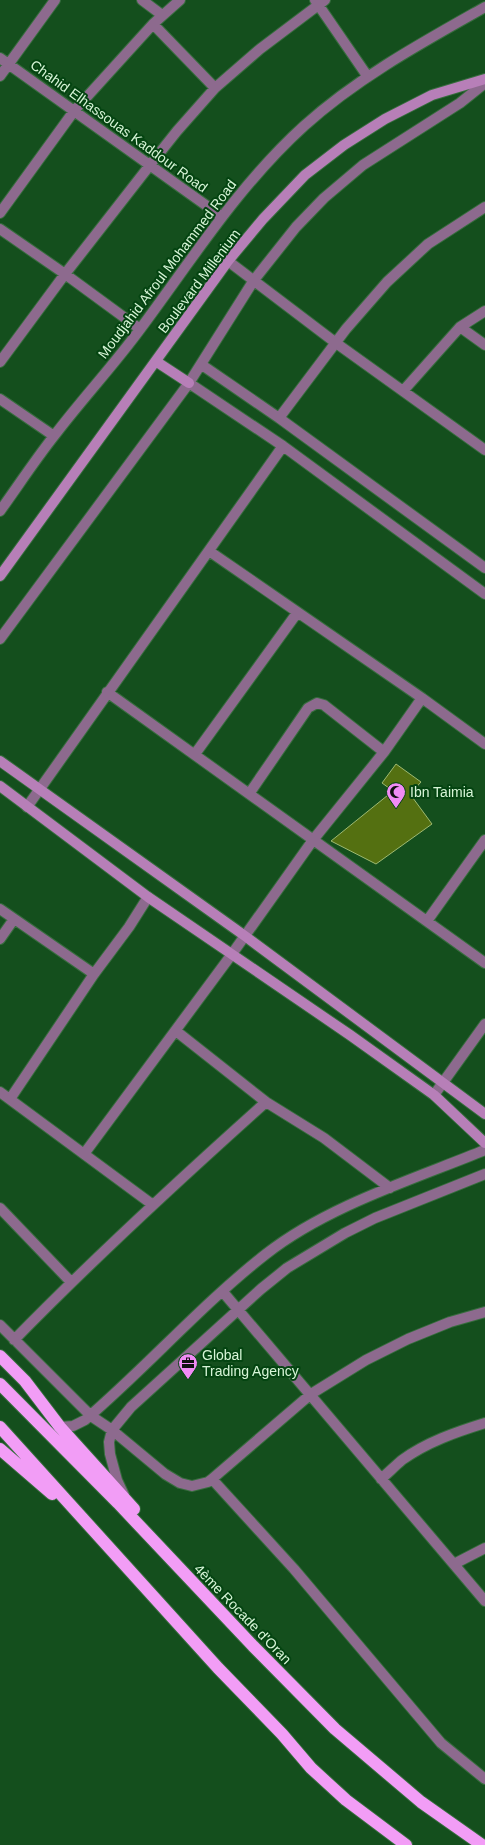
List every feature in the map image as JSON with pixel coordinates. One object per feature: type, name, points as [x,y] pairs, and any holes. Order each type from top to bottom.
[{"type":"highway","points":[[0,1356],[30,1387],[60,1427],[125,1498],[141,1519],[152,1539]]},
{"type":"highway","name":"4ème Rocade d'Oran","points":[[0,1384],[335,1729],[421,1802],[482,1845]]},
{"type":"highway","points":[[0,1427],[218,1668],[282,1734],[311,1768],[346,1800],[406,1845]]},
{"type":"highway","points":[[0,1449],[85,1522]]},
{"type":"main road","name":"Boulevard Millenium","points":[[0,576],[157,362],[228,261],[305,174],[344,145],[385,119],[432,95],[485,79]]},
{"type":"main road","points":[[157,362],[190,383]]},
{"type":"main road","points":[[0,761],[245,936],[485,1114]]},
{"type":"main road","points":[[0,786],[148,897],[434,1095],[485,1143]]},
{"type":"street","points":[[0,76],[55,0]]},
{"type":"street","points":[[142,0],[162,15]]},
{"type":"street","points":[[0,213],[74,111],[153,24],[180,0]]},
{"type":"street","points":[[0,362],[65,274],[176,131],[215,88],[260,49],[319,2],[368,77]]},
{"type":"street","name":"Moudjahid Afroul Mohammed Road","points":[[0,511],[54,436],[140,329],[221,216],[270,159],[304,126],[368,77],[444,30],[485,7]]},
{"type":"street","points":[[153,24],[215,88]]},
{"type":"street","name":"Chahid Elhassouas Kaddour Road","points":[[0,58],[221,216]]},
{"type":"street","points":[[0,638],[190,383],[254,280],[296,227],[324,198],[363,165],[460,103],[485,83]]},
{"type":"street","points":[[279,418],[336,343],[387,282],[428,244],[485,208]]},
{"type":"street","points":[[0,229],[140,329]]},
{"type":"street","points":[[228,261],[336,343],[485,450]]},
{"type":"street","points":[[403,391],[460,327],[485,310]]},
{"type":"street","points":[[460,327],[485,345]]},
{"type":"street","points":[[202,365],[279,418],[485,568]]},
{"type":"street","points":[[190,383],[283,446],[485,594]]},
{"type":"street","points":[[0,399],[54,436]]},
{"type":"street","points":[[27,807],[38,789],[283,446]]},
{"type":"street","points":[[209,551],[422,698],[485,744]]},
{"type":"street","points":[[195,754],[297,613]]},
{"type":"street","points":[[108,692],[485,963]]},
{"type":"street","points":[[84,1154],[176,1031],[313,840],[384,752],[422,698]]},
{"type":"street","points":[[249,794],[308,708],[317,703],[324,705],[384,752]]},
{"type":"street","points":[[427,921],[485,840]]},
{"type":"street","points":[[10,1099],[94,974],[129,927],[148,897]]},
{"type":"street","points":[[0,910],[94,974]]},
{"type":"street","points":[[0,939],[14,919]]},
{"type":"street","points":[[434,1095],[485,1024]]},
{"type":"street","points":[[176,1031],[266,1102],[324,1138],[390,1188]]},
{"type":"street","points":[[0,1092],[153,1205]]},
{"type":"street","points":[[14,1340],[71,1282],[266,1102]]},
{"type":"street","points":[[60,1427],[79,1424],[91,1416],[222,1292],[266,1254],[285,1241],[325,1218],[390,1188],[485,1150]]},
{"type":"street","points":[[125,1498],[117,1480],[110,1454],[112,1430],[131,1407],[238,1310],[287,1268],[345,1233],[388,1213],[485,1174]]},
{"type":"street","points":[[0,1208],[71,1282]]},
{"type":"street","points":[[222,1292],[311,1394],[381,1480],[485,1601]]},
{"type":"street","points":[[0,1325],[91,1416],[112,1430],[165,1474],[180,1483],[197,1486],[212,1479],[311,1394],[366,1360],[408,1339],[450,1322],[485,1312]]},
{"type":"street","points":[[381,1480],[402,1460],[423,1448],[455,1432],[485,1423]]},
{"type":"street","points":[[212,1479],[294,1569],[442,1743],[485,1779]]},
{"type":"street","points":[[454,1564],[485,1548]]},
{"type":"building","name":"Ibn Taimia","points":[[396,764],[421,782],[410,794],[432,824],[376,864],[331,841],[393,791],[382,783]]},
{"type":"place","name":"Ibn Taimia","points":[[396,809]]},
{"type":"place","name":"Global Trading Agency","points":[[188,1380]]}]
